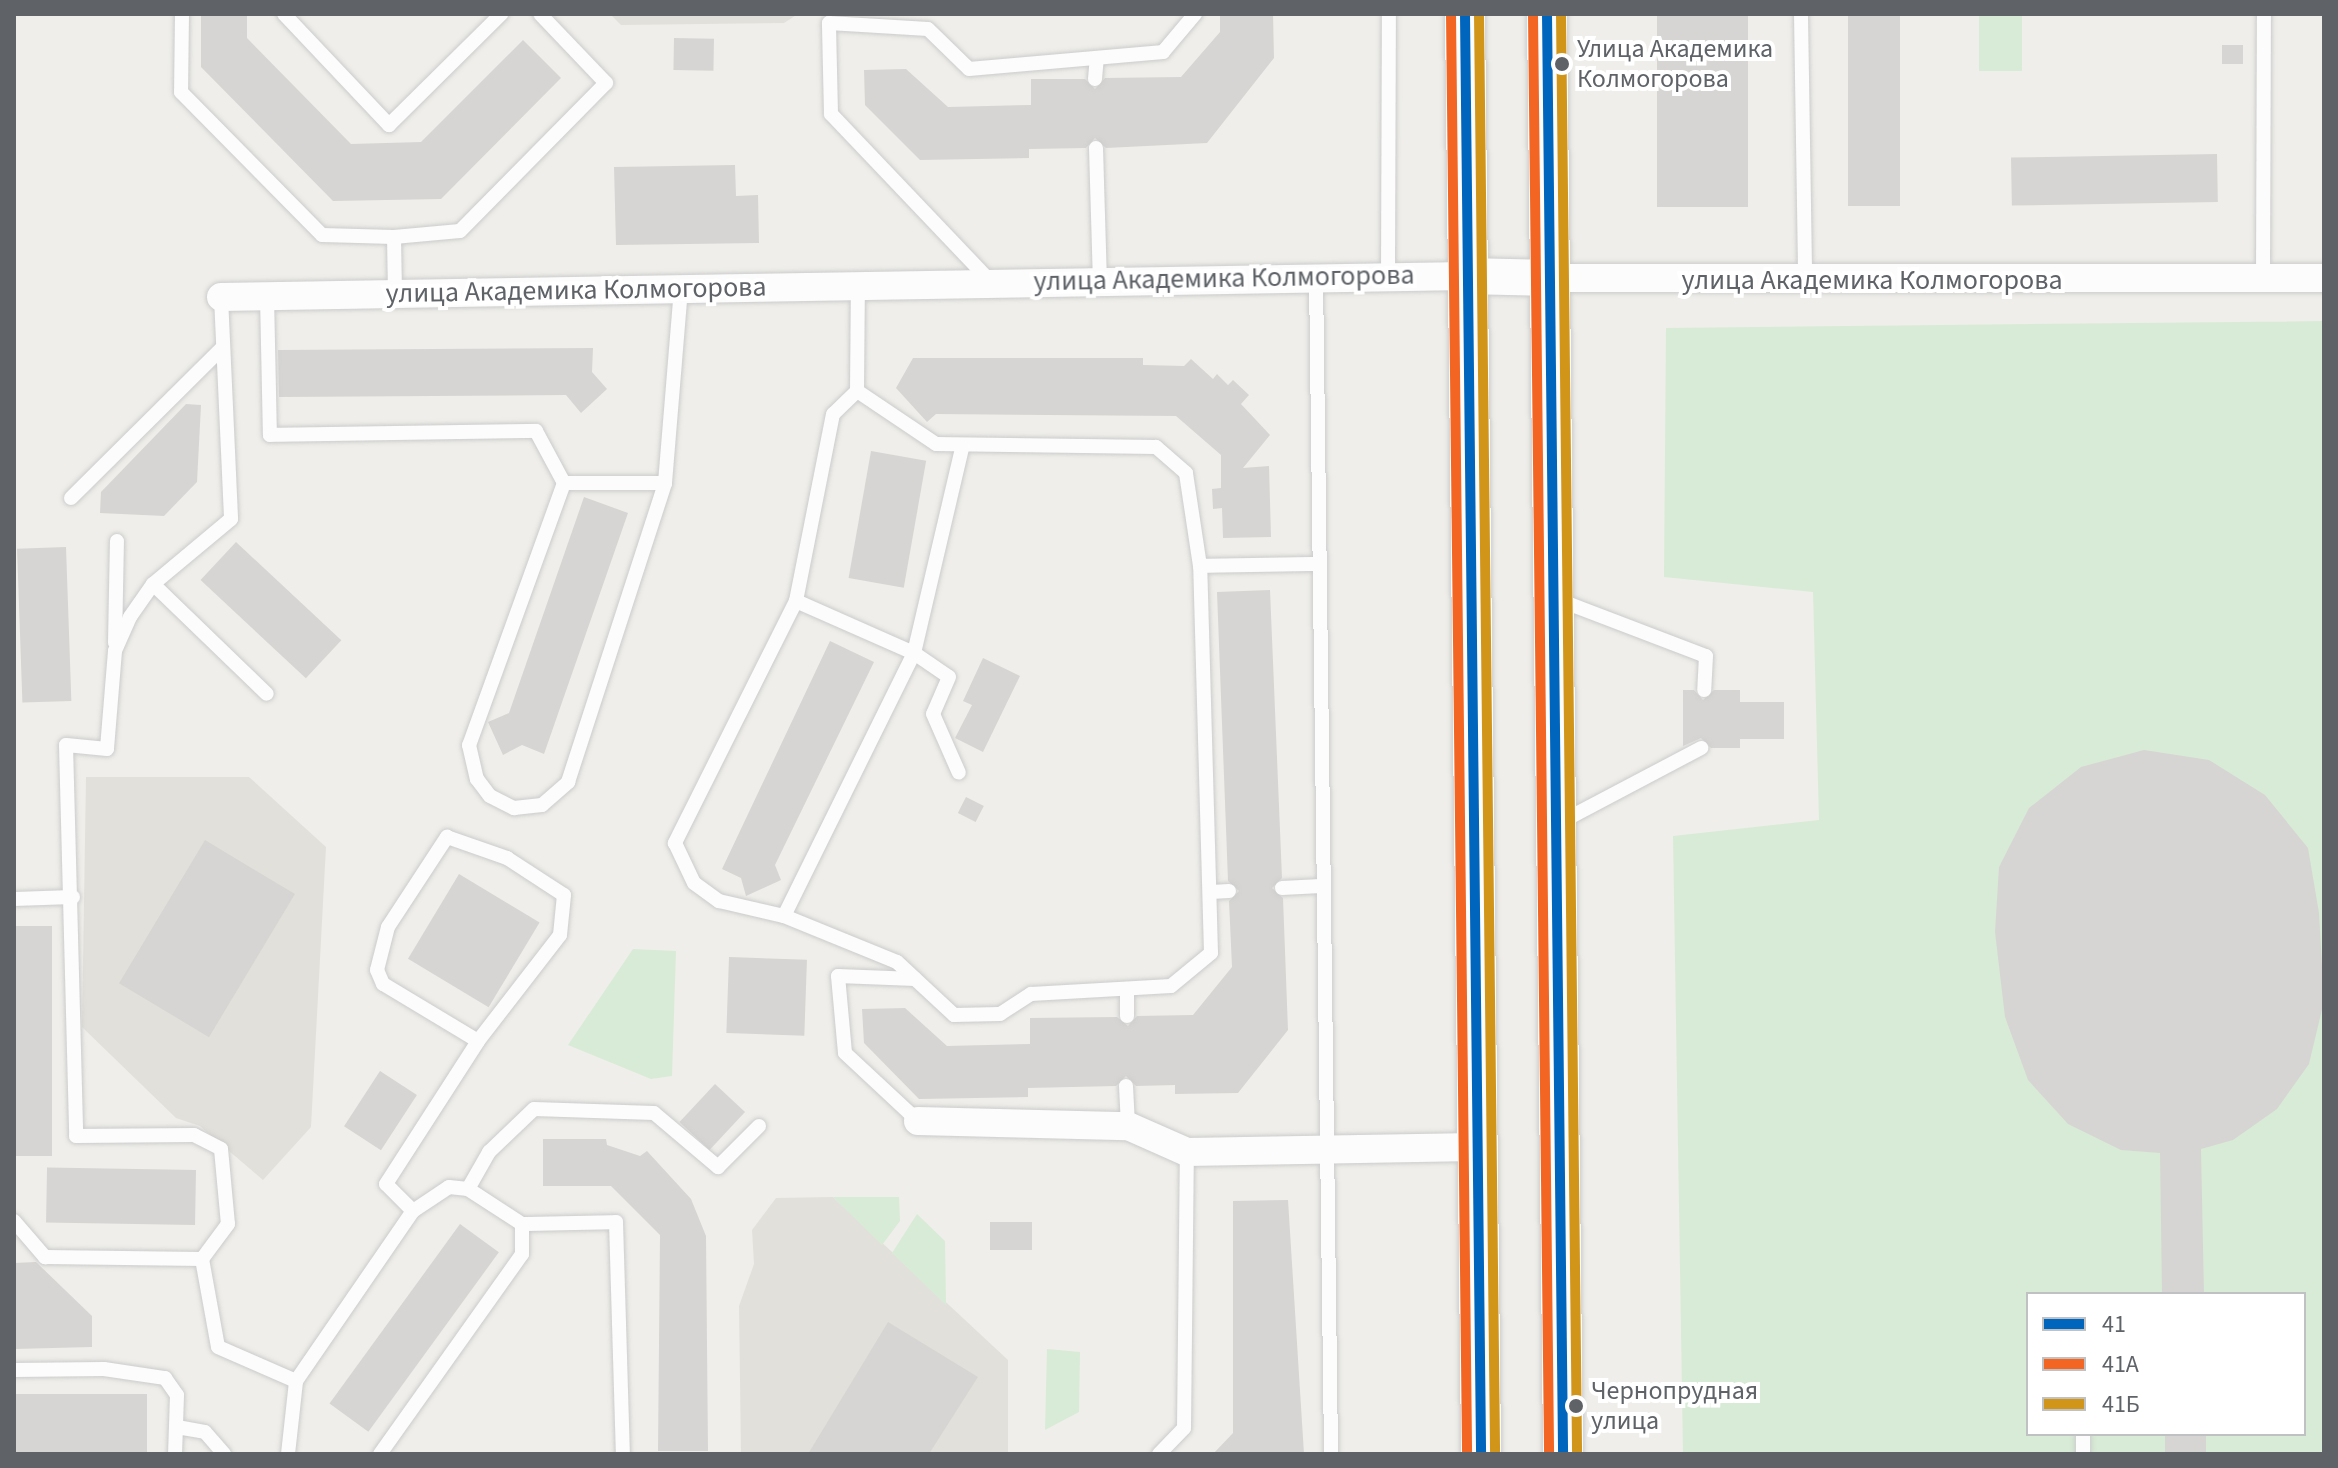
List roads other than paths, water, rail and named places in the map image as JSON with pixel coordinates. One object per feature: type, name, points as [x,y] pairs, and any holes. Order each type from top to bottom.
[{"type":"main road","points":[[1465,14],[1475,1147],[1481,1454]]},
{"type":"main road","points":[[1547,14],[1563,1454]]},
{"type":"street","name":"улица Академика Колмогорова","points":[[221,297],[1388,273],[1805,281],[2324,278]]},
{"type":"street","points":[[918,1121],[1128,1126],[1187,1152],[1475,1147]]},
{"type":"lane","points":[[182,14],[181,92],[322,235],[394,237],[460,231],[606,83],[540,14]]},
{"type":"lane","points":[[284,14],[389,125],[501,14]]},
{"type":"lane","points":[[991,282],[831,114],[833,19],[928,29],[969,69],[1163,52],[1195,14]]},
{"type":"lane","points":[[1388,273],[1389,14]]},
{"type":"lane","points":[[1801,14],[1805,281]]},
{"type":"lane","points":[[2263,279],[2264,14]]},
{"type":"lane","points":[[1095,79],[1097,58]]},
{"type":"lane","points":[[1096,148],[1100,279]]},
{"type":"lane","points":[[394,237],[395,293]]},
{"type":"lane","points":[[1316,275],[1321,886],[1331,1454]]},
{"type":"lane","points":[[857,391],[936,444],[962,448],[1156,447],[1186,473],[1200,566],[1211,953],[1171,986],[1031,994],[1000,1014],[954,1015],[897,962],[784,916],[719,901],[694,883],[675,843],[796,601],[833,414],[857,391],[858,284]]},
{"type":"lane","points":[[267,296],[270,435],[536,431],[564,483],[469,745],[477,779],[490,796],[514,808],[542,805],[568,782],[665,483],[681,288]]},
{"type":"lane","points":[[115,651],[153,584],[231,519],[221,297]]},
{"type":"lane","points":[[71,498],[223,347]]},
{"type":"lane","points":[[784,916],[914,653],[962,448]]},
{"type":"lane","points":[[564,483],[665,483]]},
{"type":"lane","points":[[117,541],[115,651],[107,749],[66,745],[73,897],[76,1136],[194,1135],[214,1141],[226,1158],[228,1224],[202,1259],[218,1347],[296,1381]]},
{"type":"lane","points":[[1200,566],[1319,564]]},
{"type":"lane","points":[[153,584],[267,694]]},
{"type":"lane","points":[[1554,598],[1706,656],[1704,690]]},
{"type":"lane","points":[[796,601],[914,653],[949,677],[933,714],[959,773]]},
{"type":"lane","points":[[1556,825],[1701,748]]},
{"type":"lane","points":[[413,1211],[386,1184],[478,1041],[560,935],[564,895],[488,848],[447,837],[388,927],[377,970],[383,984],[478,1041]]},
{"type":"lane","points":[[1282,888],[1321,886]]},
{"type":"lane","points":[[1211,892],[1229,891]]},
{"type":"lane","points":[[14,899],[73,897]]},
{"type":"lane","points":[[915,979],[838,976],[845,1053],[918,1121]]},
{"type":"lane","points":[[1127,989],[1127,1016]]},
{"type":"lane","points":[[1126,1086],[1128,1126]]},
{"type":"lane","points":[[468,1189],[489,1152],[534,1109],[654,1113],[718,1167],[759,1126]]},
{"type":"lane","points":[[1159,1454],[1184,1428],[1187,1152]]},
{"type":"lane","points":[[288,1454],[296,1381],[413,1211],[449,1187],[468,1189],[522,1224],[616,1222],[623,1454]]},
{"type":"lane","points":[[14,1221],[45,1257],[202,1259]]},
{"type":"lane","points":[[380,1454],[522,1254],[522,1224]]},
{"type":"lane","points":[[14,1370],[104,1369],[165,1378],[177,1395],[175,1454]]},
{"type":"lane","points":[[177,1427],[205,1432],[224,1454]]},
{"type":"place","name":"Улица Академика Колмогорова","points":[[1562,64]]},
{"type":"place","name":"Чернопрудная улица","points":[[1576,1406]]}]
